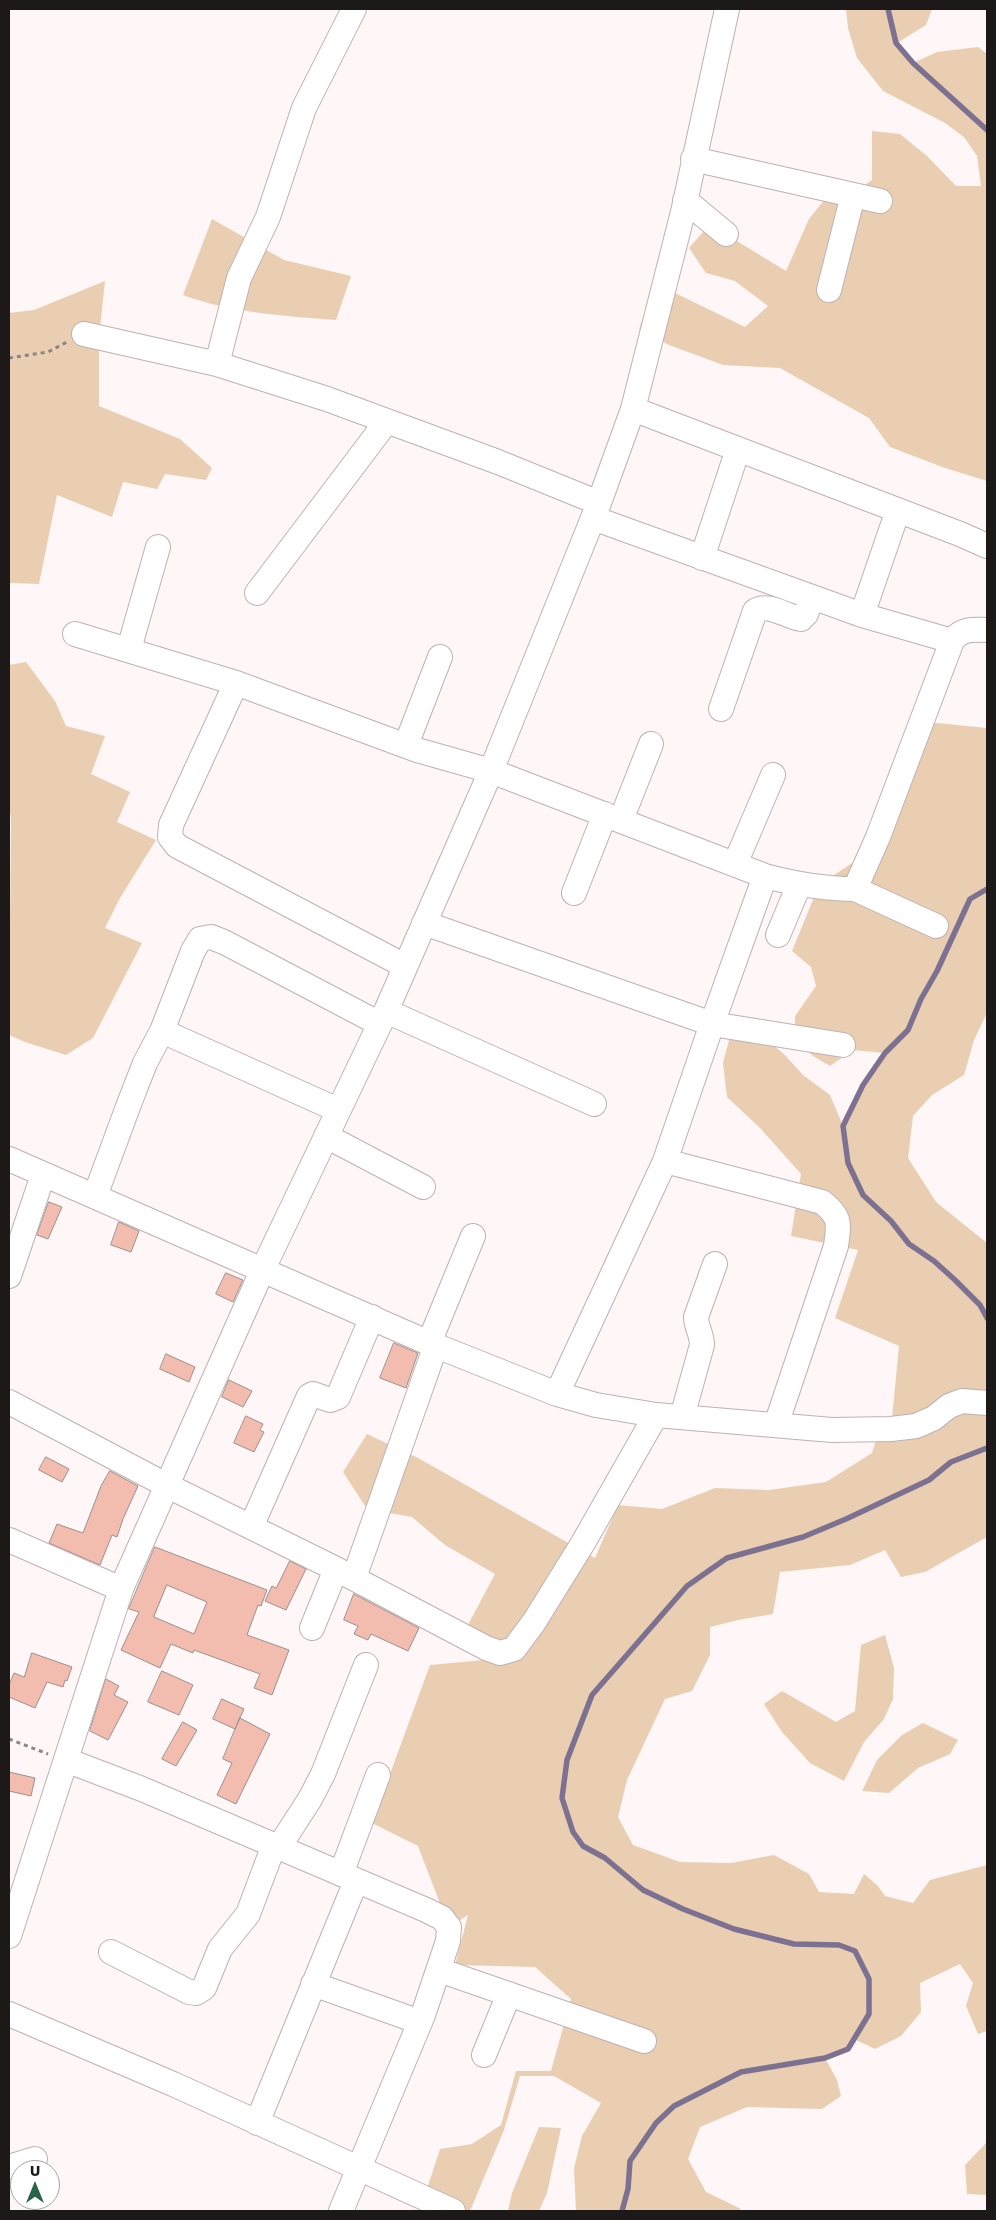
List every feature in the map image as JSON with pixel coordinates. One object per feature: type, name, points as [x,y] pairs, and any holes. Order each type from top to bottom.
[{"type":"street","points":[[217,364],[238,278],[268,217],[304,108],[354,9]]},
{"type":"street","points":[[9,1936],[121,1589],[262,1271],[383,1017],[424,923],[490,771],[596,510],[634,409],[685,200],[727,9]]},
{"type":"street","points":[[693,159],[880,201]]},
{"type":"street","points":[[829,290],[852,195]]},
{"type":"street","points":[[685,200],[726,234]]},
{"type":"street","points":[[84,334],[217,364],[327,399],[498,462],[596,510],[702,558],[862,615],[952,641]]},
{"type":"street","points":[[634,409],[987,546]]},
{"type":"street","points":[[257,593],[387,421]]},
{"type":"street","points":[[702,558],[738,449]]},
{"type":"street","points":[[862,615],[898,510]]},
{"type":"street","points":[[130,649],[158,547]]},
{"type":"street","points":[[721,710],[755,611],[760,607],[767,607],[801,619],[806,614],[812,598]]},
{"type":"street","points":[[855,889],[881,828],[952,641],[964,630],[987,630]]},
{"type":"street","points":[[75,634],[130,649],[236,683],[406,745],[490,771],[765,876],[799,885],[828,889],[855,889],[936,926]]},
{"type":"street","points":[[406,745],[440,657]]},
{"type":"street","points":[[236,683],[171,825],[170,837],[177,846],[405,966]]},
{"type":"street","points":[[574,893],[652,744]]},
{"type":"street","points":[[735,864],[773,775]]},
{"type":"street","points":[[557,1394],[665,1161],[765,876]]},
{"type":"street","points":[[778,935],[799,885]]},
{"type":"street","points":[[424,923],[712,1024],[843,1044]]},
{"type":"street","points":[[95,1196],[145,1063],[162,1031],[193,951],[200,939],[211,937],[383,1017],[594,1104]]},
{"type":"street","points":[[162,1031],[338,1110]]},
{"type":"street","points":[[326,1136],[423,1187]]},
{"type":"street","points":[[9,1159],[145,1220],[433,1344],[557,1394],[596,1405],[656,1415],[832,1430],[891,1429],[916,1426],[934,1418],[950,1406],[962,1401],[982,1402]]},
{"type":"street","points":[[665,1161],[822,1202],[834,1212],[838,1226],[836,1246],[776,1425]]},
{"type":"street","points":[[9,1276],[43,1175]]},
{"type":"street","points":[[312,1628],[345,1574],[472,1236]]},
{"type":"street","points":[[682,1417],[702,1345],[702,1337],[696,1324],[696,1317],[714,1264]]},
{"type":"street","points":[[252,1527],[309,1396],[313,1394],[330,1400],[338,1397],[372,1317]]},
{"type":"street","points":[[9,1402],[166,1485],[345,1574],[486,1648],[500,1653],[514,1649],[534,1622],[583,1543],[656,1415]]},
{"type":"street","points":[[9,1540],[121,1589]]},
{"type":"street","points":[[111,1952],[189,1992],[196,1993],[204,1988],[220,1949],[248,1914],[277,1846],[310,1799],[323,1774],[366,1665]]},
{"type":"street","points":[[66,1760],[142,1789],[277,1846],[442,1918],[449,1927],[448,1941],[420,2022],[361,2168],[341,2211]]},
{"type":"street","points":[[257,2122],[313,1984],[349,1878],[378,1775]]},
{"type":"street","points":[[439,1970],[644,2041]]},
{"type":"street","points":[[313,1984],[420,2022]]},
{"type":"street","points":[[484,2055],[508,1994]]},
{"type":"street","points":[[9,2014],[361,2168],[453,2211]]},
{"type":"path","points":[[9,358],[48,352],[84,334]]},
{"type":"path","points":[[9,1739],[66,1760]]},
{"type":"shaded area","points":[[846,9],[932,9],[926,25],[897,43],[913,63],[937,52],[978,47],[987,54],[987,481],[945,468],[890,447],[869,418],[780,368],[723,365],[669,345],[639,329],[646,310],[673,292],[745,327],[768,306],[735,281],[706,273],[689,248],[703,232],[732,238],[786,271],[809,219],[825,199],[849,196],[872,180],[872,131],[900,134],[927,156],[956,186],[981,186],[977,156],[964,137],[945,123],[883,91],[857,58],[848,28]]},
{"type":"shaded area","points":[[212,219],[284,260],[351,276],[336,320],[239,310],[183,295]]},
{"type":"shaded area","points":[[105,281],[99,338],[99,406],[180,439],[212,468],[206,480],[165,474],[157,489],[123,482],[112,517],[57,495],[39,584],[9,583],[9,313],[34,310]]},
{"type":"shaded area","points":[[26,662],[55,701],[66,726],[105,736],[91,774],[130,792],[117,822],[156,840],[120,898],[105,928],[142,943],[93,1038],[66,1055],[9,1035],[11,817],[9,808],[9,665]]},
{"type":"shaded area","points":[[927,722],[987,728],[987,1013],[974,1040],[964,1075],[932,1095],[913,1116],[908,1158],[936,1202],[987,1243],[987,1537],[925,1572],[901,1577],[885,1550],[850,1565],[780,1572],[773,1614],[710,1627],[710,1655],[692,1691],[665,1699],[627,1780],[618,1817],[633,1845],[680,1862],[731,1863],[774,1855],[809,1874],[819,1892],[854,1894],[864,1874],[878,1886],[885,1896],[913,1903],[930,1880],[987,1865],[987,2031],[978,2034],[966,2006],[973,1983],[960,1964],[920,1983],[921,2012],[901,2036],[875,2049],[854,2039],[848,2049],[825,2058],[837,2080],[841,2096],[822,2109],[747,2107],[700,2127],[688,2159],[706,2192],[741,2209],[738,2211],[576,2211],[574,2168],[582,2136],[601,2103],[554,2076],[520,2076],[504,2130],[470,2211],[417,2211],[422,2204],[440,2149],[472,2144],[501,2125],[516,2071],[551,2071],[571,1999],[535,1967],[455,1965],[468,1915],[449,1927],[418,1846],[372,1823],[430,1665],[516,1657],[462,1636],[495,1574],[445,1545],[412,1517],[367,1509],[343,1472],[367,1434],[418,1458],[595,1558],[618,1505],[662,1509],[715,1488],[769,1490],[826,1482],[872,1453],[881,1425],[891,1429],[899,1346],[835,1318],[858,1250],[791,1236],[801,1174],[761,1129],[727,1097],[723,1063],[734,1021],[763,1037],[784,1054],[803,1075],[830,1095],[843,1126],[863,1085],[884,1053],[853,1050],[830,1066],[813,1056],[795,1040],[795,1016],[816,986],[811,967],[792,951],[819,885],[858,859]]},
{"type":"shaded area","points":[[885,1635],[894,1668],[893,1699],[884,1719],[864,1742],[844,1781],[810,1763],[782,1732],[764,1704],[782,1691],[836,1722],[855,1711],[861,1645]]},
{"type":"shaded area","points":[[923,1723],[958,1740],[950,1754],[918,1768],[889,1793],[862,1791],[877,1760],[902,1735]]},
{"type":"shaded area","points":[[539,2127],[561,2128],[547,2193],[539,2211],[508,2211],[512,2193]]},
{"type":"shaded area","points":[[987,2142],[987,2195],[967,2194],[965,2165]]},
{"type":"building","points":[[49,1202],[62,1207],[48,1239],[37,1235]]},
{"type":"building","points":[[119,1222],[139,1231],[131,1252],[111,1245]]},
{"type":"building","points":[[226,1273],[243,1280],[233,1302],[216,1294]]},
{"type":"building","points":[[394,1343],[418,1353],[406,1388],[380,1378]]},
{"type":"building","points":[[166,1354],[195,1367],[189,1382],[160,1369]]},
{"type":"building","points":[[229,1380],[252,1391],[243,1407],[222,1397]]},
{"type":"building","points":[[246,1416],[263,1424],[260,1430],[264,1432],[254,1452],[234,1443]]},
{"type":"building","points":[[46,1457],[69,1469],[62,1482],[39,1470]]},
{"type":"building","points":[[110,1471],[138,1486],[117,1537],[112,1535],[100,1565],[49,1543],[57,1524],[83,1533],[101,1486]]},
{"type":"building","points":[[155,1547],[267,1590],[261,1606],[258,1605],[247,1635],[289,1650],[272,1695],[254,1688],[260,1674],[194,1650],[193,1653],[171,1644],[160,1668],[121,1650],[139,1612],[129,1609]],"holes":[[[167,1585],[207,1602],[194,1634],[154,1617]]]},
{"type":"building","points":[[290,1561],[306,1569],[286,1610],[265,1601],[272,1586],[276,1588]]},
{"type":"building","points":[[354,1594],[419,1628],[408,1651],[371,1634],[368,1640],[354,1634],[358,1626],[344,1620]]},
{"type":"building","points":[[32,1653],[72,1667],[63,1687],[47,1682],[35,1708],[9,1697],[9,1685],[14,1673],[24,1677]]},
{"type":"building","points":[[162,1671],[193,1685],[179,1715],[148,1702]]},
{"type":"building","points":[[106,1679],[119,1686],[114,1695],[128,1702],[108,1740],[90,1731]]},
{"type":"building","points":[[222,1699],[244,1709],[235,1729],[213,1719]]},
{"type":"building","points":[[240,1718],[270,1734],[236,1804],[217,1795],[232,1763],[223,1759]]},
{"type":"building","points":[[183,1722],[197,1730],[176,1766],[162,1759]]},
{"type":"building","points":[[9,1772],[35,1778],[31,1796],[9,1791]]},
{"type":"waterway","points":[[888,9],[896,43],[913,63],[987,130]]},
{"type":"waterway","points":[[987,889],[970,899],[937,971],[921,999],[908,1030],[885,1053],[863,1085],[843,1126],[848,1163],[863,1195],[891,1221],[909,1244],[934,1261],[955,1280],[980,1305],[987,1318]]},
{"type":"waterway","points":[[622,2211],[628,2189],[630,2161],[656,2123],[674,2106],[741,2072],[825,2058],[848,2049],[869,2014],[869,1979],[855,1951],[839,1945],[794,1944],[734,1929],[683,1909],[643,1890],[605,1858],[583,1846],[573,1832],[562,1798],[567,1760],[592,1695],[687,1586],[727,1558],[803,1537],[846,1519],[929,1480],[951,1462],[987,1448]]}]
